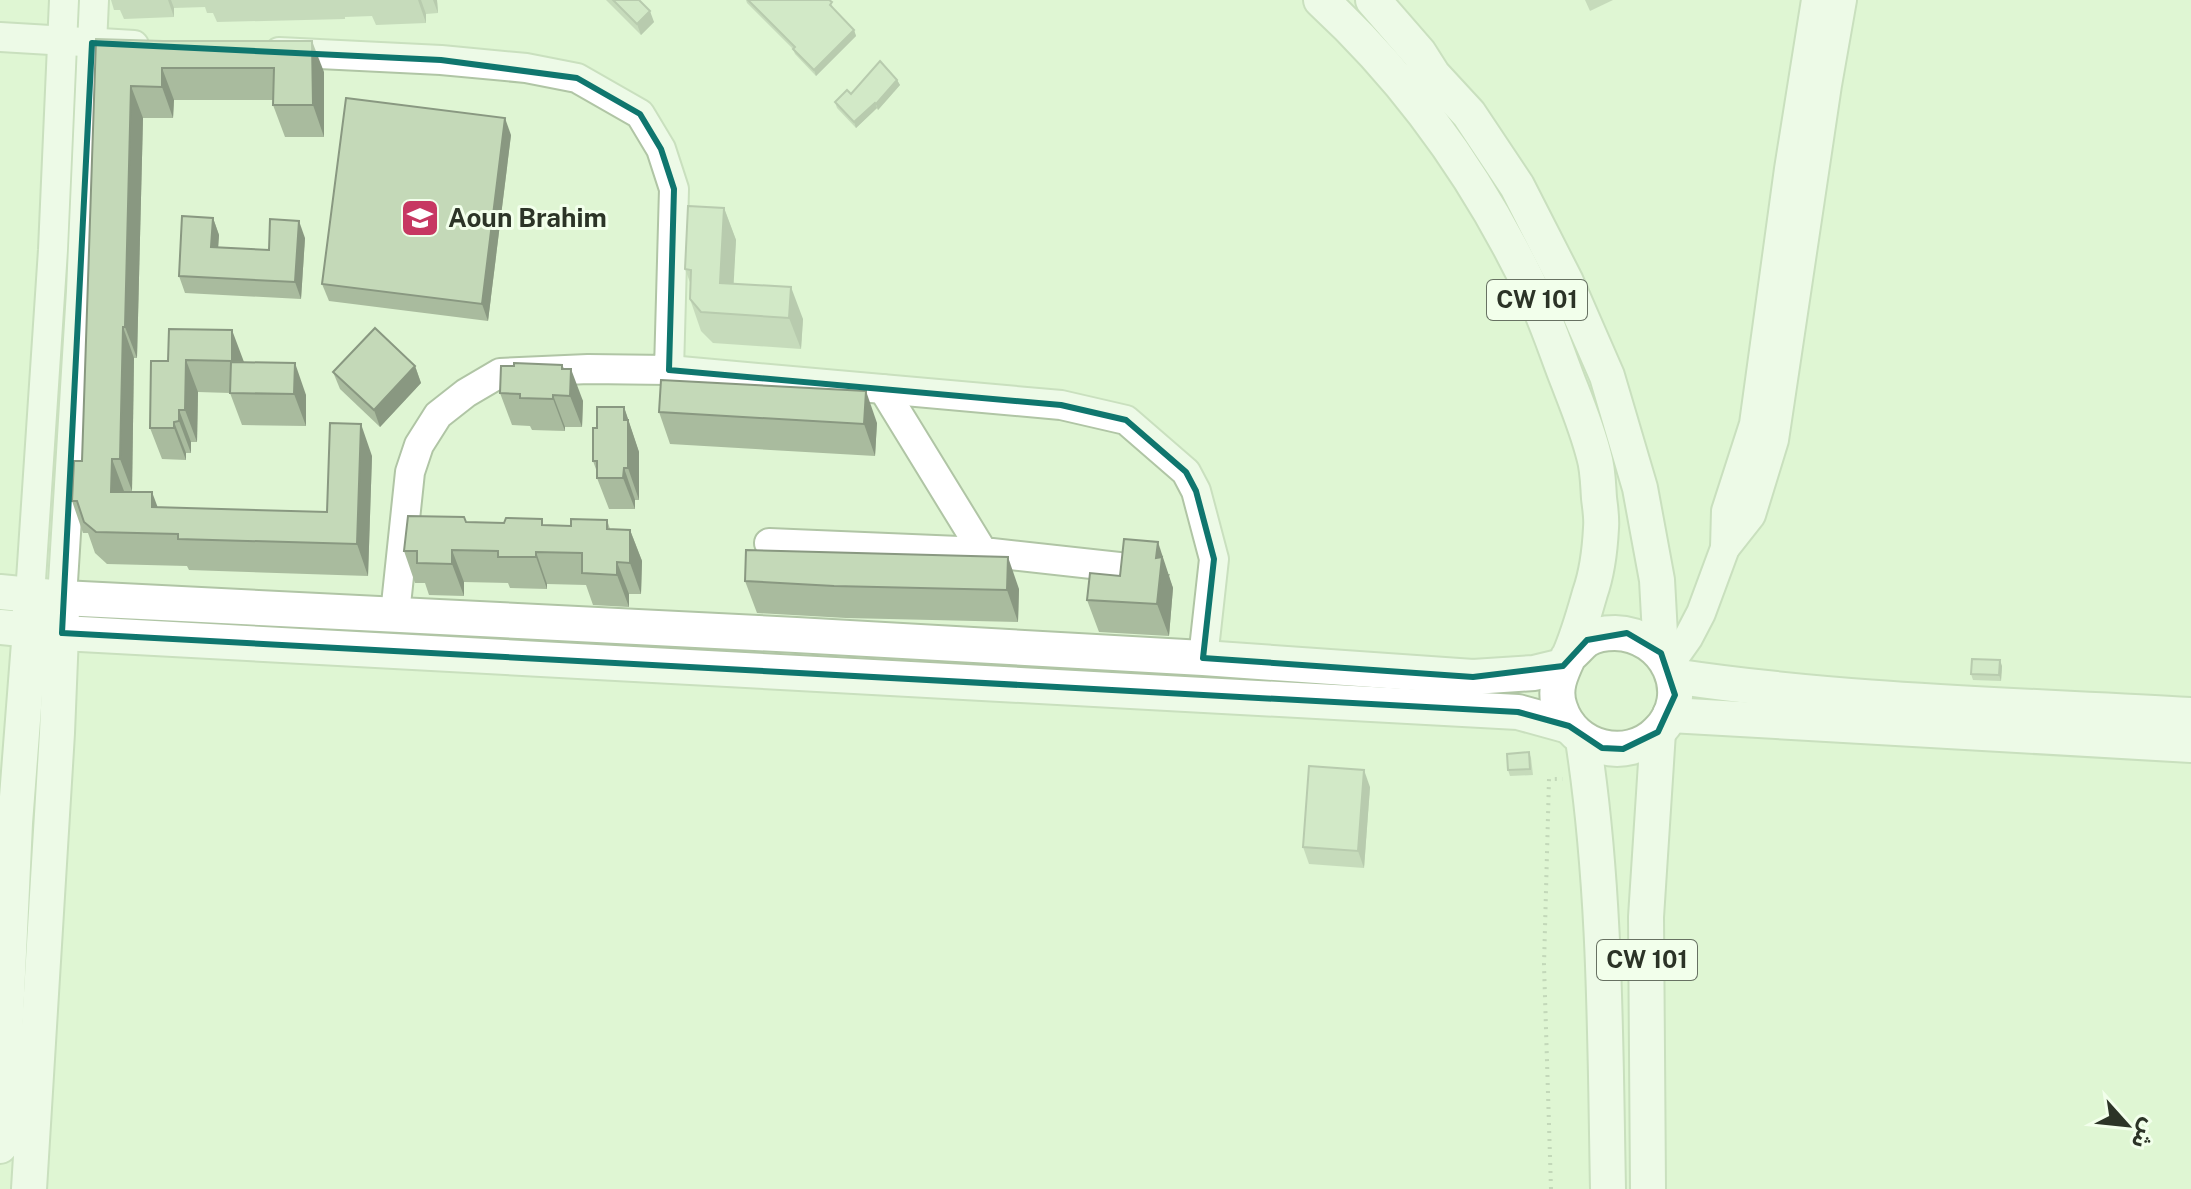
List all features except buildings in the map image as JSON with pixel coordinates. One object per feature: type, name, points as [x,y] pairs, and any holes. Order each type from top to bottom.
[{"type":"main road","name":"CW 101","points":[[1321,0],[1390,70],[1488,207],[1536,298],[1578,407],[1595,458],[1602,526],[1592,589],[1566,661]]},
{"type":"main road","name":"CW 101","points":[[1373,0],[1419,53],[1433,75],[1469,114],[1517,186],[1566,282],[1607,376],[1640,488],[1657,580],[1668,665]]},
{"type":"main road","points":[[29,1189],[31,595],[1203,658],[1473,677],[1534,673],[1566,661]]},
{"type":"main road","points":[[31,630],[1518,712],[1576,733],[1602,748],[1623,749],[1642,743],[1664,723],[1675,695],[1668,665],[1646,640],[1627,633],[1606,633],[1587,640],[1566,661],[1559,675],[1557,696],[1560,708],[1576,733]]},
{"type":"main road","points":[[0,1146],[15,823],[31,630]]},
{"type":"main road","points":[[1668,665],[1734,685],[2191,715]]},
{"type":"main road","name":"CW 101","points":[[1648,1189],[1646,917],[1664,723]]},
{"type":"main road","points":[[1664,723],[2191,745]]},
{"type":"main road","name":"CW 101","points":[[1576,733],[1589,778],[1599,873],[1605,986],[1608,1189]]},
{"type":"street","points":[[31,595],[53,250],[64,0]]},
{"type":"street","points":[[31,595],[81,291],[94,0]]},
{"type":"street","points":[[1668,665],[1688,638],[1701,613],[1725,548],[1751,515],[1774,440],[1827,85],[1827,10]]},
{"type":"street","points":[[0,37],[155,46]]},
{"type":"street","points":[[251,51],[441,60],[526,68],[577,78],[640,114],[661,149],[674,189],[669,370]]},
{"type":"street","points":[[395,614],[410,472],[419,445],[438,415],[466,393],[500,373],[588,369],[669,370],[1061,405],[1126,420],[1186,472],[1196,491],[1214,559],[1203,658]]},
{"type":"street","points":[[883,389],[983,552]]},
{"type":"street","points":[[769,543],[983,552],[1119,567]]},
{"type":"path","points":[[1551,1189],[1544,965],[1549,779],[1589,778]]},
{"type":"highlighted area","points":[[92,43],[441,60],[577,78],[640,114],[661,149],[674,189],[669,370],[1061,405],[1126,420],[1186,472],[1196,491],[1214,559],[1203,658],[1473,677],[1563,666],[1587,640],[1627,633],[1661,653],[1675,695],[1658,732],[1623,749],[1602,748],[1569,726],[1518,712],[62,633]]},
{"type":"place","name":"Aoun Brahim","points":[[420,218]]}]
